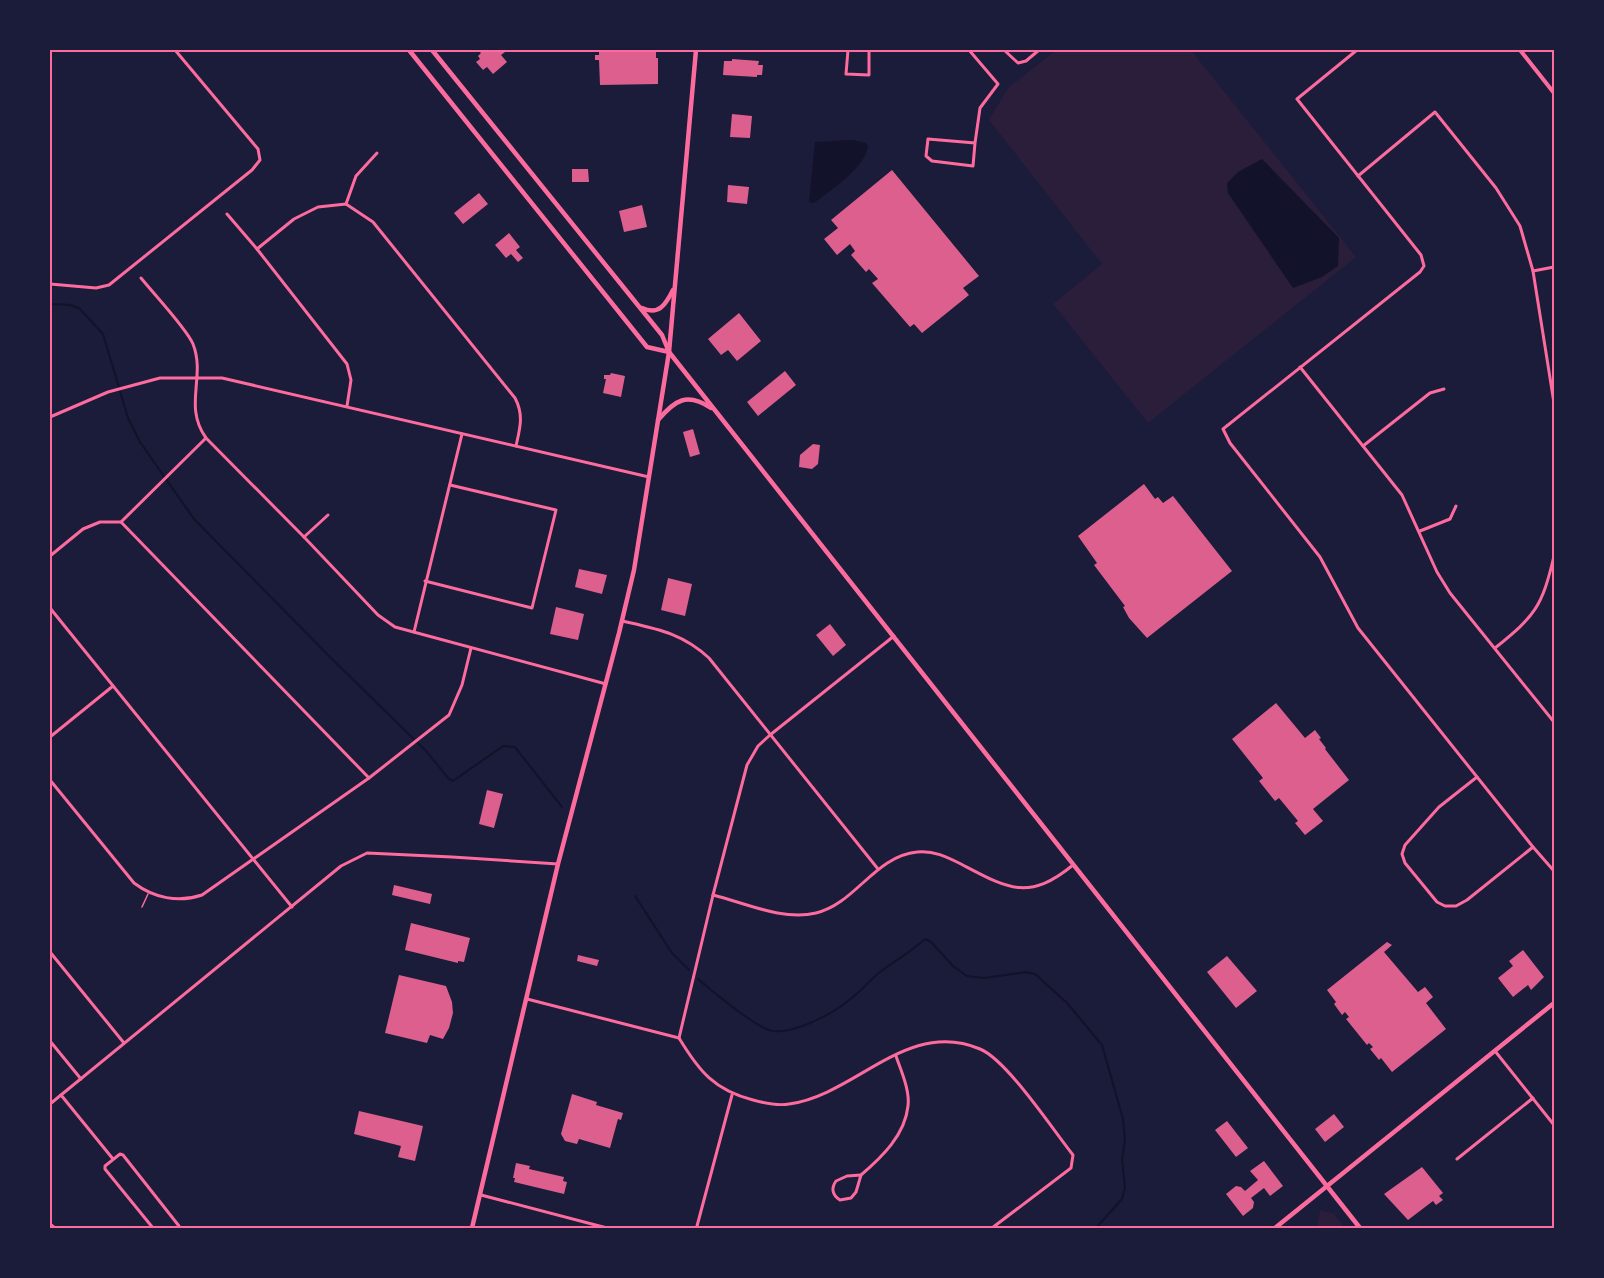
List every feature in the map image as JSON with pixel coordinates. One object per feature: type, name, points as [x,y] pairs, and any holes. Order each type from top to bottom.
[{"type":"main road","points":[[409,50],[647,347],[669,352]]},
{"type":"main road","points":[[432,50],[662,335],[669,352],[1360,1228]]},
{"type":"main road","points":[[472,1228],[558,864],[634,570],[669,352],[696,50]]},
{"type":"main road","points":[[639,306],[655,311],[667,303],[674,288]]},
{"type":"main road","points":[[658,420],[675,403],[682,400],[701,402],[717,413]]},
{"type":"main road","points":[[1275,1228],[1554,1003]]},
{"type":"street","points":[[50,284],[96,288],[109,285],[252,170],[260,160],[258,149],[175,50]]},
{"type":"street","points":[[849,50],[846,74],[869,75],[869,50]]},
{"type":"street","points":[[969,50],[998,84],[980,108],[975,162],[973,166],[968,167],[932,161],[926,156],[928,139],[975,143]]},
{"type":"street","points":[[1004,50],[1018,63],[1026,61],[1039,50]]},
{"type":"street","points":[[1357,50],[1297,99],[1421,255],[1424,266],[1420,272],[1223,429],[1230,443],[1320,557],[1358,628],[1554,871]]},
{"type":"street","points":[[1520,50],[1554,93]]},
{"type":"street","points":[[1358,176],[1435,112],[1502,198],[1520,226],[1533,271],[1553,380],[1554,403]]},
{"type":"street","points":[[346,204],[356,176],[376,153]]},
{"type":"street","points":[[257,249],[294,219],[318,207],[346,204],[373,222],[515,398],[521,408],[522,421],[516,446]]},
{"type":"street","points":[[227,214],[347,364],[351,380],[347,406]]},
{"type":"street","points":[[1533,271],[1554,267]]},
{"type":"street","points":[[141,278],[193,344],[197,378],[195,414],[199,428],[206,438],[378,615],[394,627],[606,684]]},
{"type":"street","points":[[1300,368],[1402,495],[1437,572],[1450,593],[1554,722]]},
{"type":"street","points":[[50,417],[108,392],[160,378],[222,378],[649,477]]},
{"type":"street","points":[[1363,446],[1430,393],[1444,388]]},
{"type":"street","points":[[414,632],[462,434]]},
{"type":"street","points":[[50,556],[83,529],[100,522],[121,522],[206,438]]},
{"type":"street","points":[[425,581],[532,608],[556,510],[450,484]]},
{"type":"street","points":[[1420,531],[1450,519],[1456,506]]},
{"type":"street","points":[[304,537],[328,515]]},
{"type":"street","points":[[121,522],[369,778]]},
{"type":"street","points":[[1495,648],[1524,624],[1539,605],[1554,556]]},
{"type":"street","points":[[50,608],[292,907]]},
{"type":"street","points":[[622,621],[675,635],[695,644],[709,658],[878,869]]},
{"type":"street","points":[[679,1038],[747,765],[758,746],[770,735],[894,636]]},
{"type":"street","points":[[50,780],[128,877],[149,893],[173,899],[202,895],[369,778],[448,715],[462,685],[471,648]]},
{"type":"street","points":[[50,737],[113,686]]},
{"type":"street","points":[[1477,776],[1439,807],[1405,845],[1402,854],[1405,863],[1437,902],[1445,906],[1456,906],[1467,900],[1533,847]]},
{"type":"street","points":[[713,895],[787,915],[817,913],[836,904],[878,869],[901,856],[917,852],[936,853],[991,880],[1013,887],[1029,888],[1045,885],[1073,865]]},
{"type":"street","points":[[50,1104],[341,866],[367,854],[558,864]]},
{"type":"street","points":[[50,952],[124,1043]]},
{"type":"street","points":[[527,999],[679,1038],[693,1061],[705,1074],[732,1095],[764,1103],[788,1105],[813,1098],[924,1042],[950,1041],[981,1049],[1005,1068],[1073,1155],[1071,1168],[992,1228]]},
{"type":"street","points":[[50,1041],[81,1079]]},
{"type":"street","points":[[1495,1051],[1554,1125]]},
{"type":"street","points":[[861,1175],[836,1180],[833,1187],[834,1195],[840,1200],[851,1198],[856,1192],[861,1175],[888,1150],[900,1130],[908,1106],[896,1056]]},
{"type":"street","points":[[61,1095],[113,1160]]},
{"type":"street","points":[[697,1226],[732,1095]]},
{"type":"street","points":[[1457,1159],[1533,1098]]},
{"type":"street","points":[[153,1228],[105,1169],[105,1166],[120,1154],[179,1228]]},
{"type":"street","points":[[479,1195],[607,1228]]},
{"type":"street","points":[[50,1224],[55,1228]]},
{"type":"lane","points":[[142,907],[149,893]]},
{"type":"shaded area","points":[[1056,50],[1191,50],[1356,257],[1148,423],[1053,304],[1102,264],[989,120],[1008,88]]},
{"type":"shaded area","points":[[852,140],[866,143],[868,146],[861,162],[829,192],[814,203],[809,202],[815,142]]},
{"type":"shaded area","points":[[1262,159],[1339,238],[1338,266],[1322,277],[1293,288],[1228,193],[1227,183],[1238,172]]},
{"type":"shaded area","points":[[1320,1210],[1334,1214],[1345,1228],[1317,1228]]},
{"type":"building","points":[[478,50],[503,50],[505,52],[501,55],[507,62],[493,74],[487,67],[483,70],[476,62],[480,59],[478,56],[481,53]]},
{"type":"building","points":[[599,50],[656,50],[658,84],[600,85],[599,60],[595,60],[595,55],[599,55]]},
{"type":"building","points":[[732,59],[759,61],[758,65],[763,65],[762,75],[757,75],[757,77],[723,75],[724,61],[732,61]]},
{"type":"building","points":[[732,114],[752,116],[750,138],[730,137]]},
{"type":"building","points":[[572,169],[588,169],[589,182],[572,182]]},
{"type":"building","points":[[892,170],[979,276],[963,288],[969,295],[922,333],[914,324],[910,327],[872,283],[878,279],[869,269],[866,272],[851,255],[855,251],[850,244],[837,255],[824,239],[838,228],[831,220]]},
{"type":"building","points":[[728,185],[749,187],[747,204],[727,202]]},
{"type":"building","points":[[479,193],[488,204],[463,224],[454,213]]},
{"type":"building","points":[[642,205],[647,227],[624,232],[619,211]]},
{"type":"building","points":[[509,233],[520,247],[516,250],[523,258],[518,262],[511,254],[506,258],[495,245]]},
{"type":"building","points":[[739,313],[761,341],[737,361],[728,350],[721,355],[708,339]]},
{"type":"building","points":[[785,371],[796,385],[758,416],[747,402]]},
{"type":"building","points":[[611,373],[625,376],[621,397],[603,393],[606,379],[604,375]]},
{"type":"building","points":[[693,429],[700,454],[690,457],[683,432]]},
{"type":"building","points":[[813,444],[820,445],[818,464],[812,469],[799,467],[800,455]]},
{"type":"building","points":[[1144,484],[1155,499],[1158,497],[1163,503],[1173,496],[1232,571],[1147,638],[1129,618],[1123,607],[1125,606],[1094,565],[1097,563],[1078,536]]},
{"type":"building","points":[[579,569],[607,575],[602,594],[575,587]]},
{"type":"building","points":[[668,578],[692,584],[685,616],[661,610]]},
{"type":"building","points":[[556,607],[584,614],[578,640],[550,634]]},
{"type":"building","points":[[830,624],[846,645],[833,656],[816,635]]},
{"type":"building","points":[[1276,703],[1305,738],[1315,730],[1325,749],[1349,780],[1313,809],[1323,821],[1305,835],[1295,823],[1298,821],[1279,798],[1275,801],[1259,781],[1263,778],[1232,739]]},
{"type":"building","points":[[487,790],[503,794],[494,828],[479,824]]},
{"type":"building","points":[[394,885],[432,894],[430,904],[392,895]]},
{"type":"building","points":[[411,923],[470,938],[464,962],[458,961],[458,963],[405,950]]},
{"type":"building","points":[[1387,942],[1392,945],[1384,952],[1418,992],[1425,987],[1433,997],[1426,1003],[1446,1029],[1392,1072],[1370,1049],[1373,1047],[1369,1043],[1367,1045],[1346,1019],[1349,1017],[1345,1012],[1342,1015],[1327,990]]},
{"type":"building","points":[[1523,950],[1544,977],[1531,990],[1528,985],[1513,997],[1498,978],[1513,966],[1509,961]]},
{"type":"building","points":[[578,955],[599,960],[597,966],[577,961]]},
{"type":"building","points":[[1227,956],[1257,991],[1236,1008],[1207,972]]},
{"type":"building","points":[[399,975],[446,986],[453,1013],[443,1039],[430,1035],[427,1043],[385,1033]]},
{"type":"building","points":[[572,1094],[597,1102],[596,1105],[623,1113],[621,1120],[618,1119],[610,1148],[579,1139],[577,1144],[565,1141],[561,1134]]},
{"type":"building","points":[[359,1111],[423,1126],[415,1161],[398,1157],[401,1146],[354,1134]]},
{"type":"building","points":[[1334,1114],[1344,1127],[1325,1142],[1315,1129]]},
{"type":"building","points":[[1227,1121],[1248,1148],[1236,1157],[1215,1130]]},
{"type":"building","points":[[1264,1161],[1283,1186],[1270,1196],[1264,1188],[1251,1198],[1254,1202],[1253,1208],[1243,1216],[1226,1194],[1236,1186],[1245,1191],[1258,1180],[1250,1171]]},
{"type":"building","points":[[516,1163],[530,1166],[529,1169],[564,1177],[563,1181],[567,1182],[564,1194],[514,1182]]},
{"type":"building","points":[[1422,1167],[1443,1193],[1439,1196],[1443,1200],[1436,1205],[1433,1201],[1408,1220],[1384,1194]]},
{"type":"waterway","points":[[50,304],[79,308],[103,334],[128,418],[140,442],[194,519],[426,751],[449,779],[453,781],[503,746],[515,747],[562,807]]},
{"type":"waterway","points":[[635,896],[672,953],[689,970]]},
{"type":"waterway","points":[[698,979],[762,1027],[778,1031],[800,1027],[833,1011],[925,939],[967,976],[984,978],[1026,972],[1035,974],[1067,1003],[1102,1045],[1123,1119],[1125,1140],[1122,1159],[1125,1188],[1122,1199],[1096,1228]]}]
